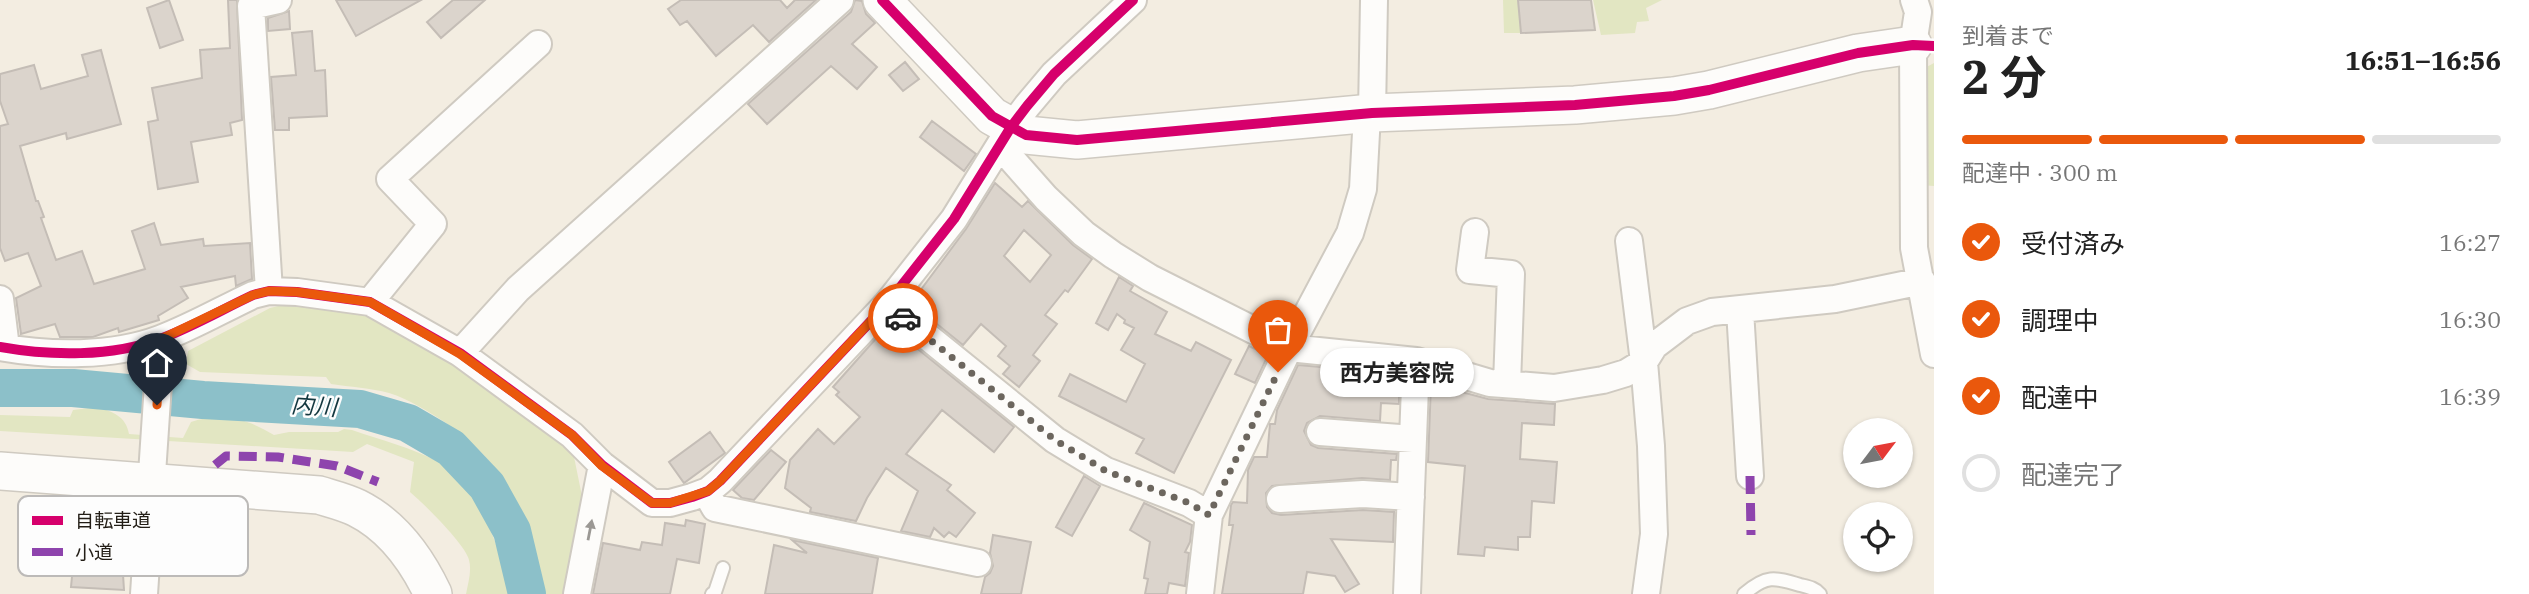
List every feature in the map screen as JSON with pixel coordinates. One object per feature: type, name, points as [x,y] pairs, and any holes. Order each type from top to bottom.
[{"type":"street","points":[[269,291],[251,6],[278,0]]},
{"type":"street","points":[[460,354],[518,289],[840,0]]},
{"type":"street","points":[[882,0],[992,116],[1046,198],[1084,234],[1113,256],[1150,278],[1289,348],[1416,361],[1490,383],[1554,388],[1603,380],[1626,373],[1644,362],[1654,346],[1688,321],[1712,312],[1835,299],[1922,281]]},
{"type":"street","points":[[0,299],[3,347],[80,353],[160,350],[253,295],[269,291],[370,302],[460,354],[572,435],[602,466],[652,503],[670,503],[706,492],[720,481],[887,304],[954,219],[1005,136],[1054,74],[1133,0]]},
{"type":"street","points":[[1200,594],[1209,515],[1289,348],[1350,233],[1363,189],[1374,0]]},
{"type":"street","points":[[1914,0],[1923,46],[1914,248],[1934,354]]},
{"type":"street","points":[[370,302],[433,224],[390,179],[538,44]]},
{"type":"street","points":[[1005,136],[1026,135],[1077,140],[1369,114],[1575,105],[1674,96],[1709,90],[1858,53],[1923,46]]},
{"type":"street","points":[[1475,232],[1470,270],[1511,274],[1507,384]]},
{"type":"street","points":[[1629,241],[1651,446],[1654,534],[1646,594]]},
{"type":"street","points":[[887,304],[1055,440],[1106,471],[1189,503],[1209,515]]},
{"type":"street","points":[[1740,310],[1751,476]]},
{"type":"street","points":[[151,496],[160,350]]},
{"type":"street","points":[[1407,594],[1416,361]]},
{"type":"street","points":[[1320,432],[1413,439]]},
{"type":"street","points":[[0,471],[153,466],[319,495],[357,508],[389,529],[404,545],[433,594]]},
{"type":"street","points":[[577,594],[602,466]]},
{"type":"street","points":[[706,492],[715,508],[978,563]]},
{"type":"street","points":[[1280,499],[1363,494],[1411,497]]},
{"type":"street","points":[[144,594],[145,576]]},
{"type":"lane","points":[[712,594],[723,568]]},
{"type":"lane","points":[[1744,594],[1756,583],[1777,578],[1815,589],[1820,594]]},
{"type":"green space","points":[[1503,0],[1518,0],[1521,33],[1504,33]]},
{"type":"green space","points":[[1593,0],[1662,0],[1646,8],[1649,21],[1637,22],[1635,33],[1601,35]]},
{"type":"green space","points":[[1934,63],[1934,186],[1921,185],[1921,70]]},
{"type":"green space","points":[[307,299],[397,323],[572,447],[584,506],[570,579],[563,594],[544,594],[524,519],[502,478],[469,440],[426,410],[389,393],[331,384],[326,377],[200,372],[186,364],[188,351],[270,308]]},
{"type":"green space","points":[[97,407],[122,419],[129,434],[183,438],[191,422],[224,418],[244,421],[274,435],[352,430],[429,457],[453,472],[476,502],[501,560],[508,594],[466,594],[470,573],[469,560],[434,514],[410,492],[414,462],[367,444],[353,452],[0,431],[0,415],[70,417],[73,410]]},
{"type":"building","points":[[169,0],[183,40],[160,48],[147,8]]},
{"type":"building","points":[[228,0],[237,0],[242,120],[230,123],[232,135],[191,142],[198,182],[158,189],[148,122],[158,120],[152,88],[202,78],[200,50],[230,48]]},
{"type":"building","points":[[336,0],[421,0],[356,36]]},
{"type":"building","points":[[453,0],[485,0],[441,38],[427,22]]},
{"type":"building","points":[[681,0],[780,0],[787,8],[795,0],[816,0],[769,42],[753,25],[716,56],[687,21],[680,25],[668,9]]},
{"type":"building","points":[[855,0],[862,1],[866,14],[875,23],[852,44],[877,67],[857,89],[831,66],[767,124],[748,104],[851,12]]},
{"type":"building","points":[[1518,0],[1591,0],[1595,30],[1521,33]]},
{"type":"building","points":[[289,11],[290,29],[268,31],[268,18]]},
{"type":"building","points":[[312,31],[315,71],[325,70],[327,116],[289,118],[289,130],[275,130],[271,77],[296,75],[292,33]]},
{"type":"building","points":[[101,50],[121,124],[67,139],[66,133],[20,146],[56,260],[82,251],[94,284],[145,269],[132,231],[154,223],[161,245],[203,239],[204,246],[250,243],[252,279],[236,286],[235,276],[181,287],[188,298],[158,316],[159,320],[119,332],[118,328],[93,337],[60,337],[55,324],[21,334],[16,298],[41,286],[28,253],[5,261],[0,248],[0,126],[8,124],[0,101],[0,74],[34,65],[41,89],[88,76],[82,55]]},
{"type":"building","points":[[905,62],[919,79],[903,91],[889,75]]},
{"type":"building","points":[[932,121],[976,154],[964,171],[920,137]]},
{"type":"building","points":[[995,183],[1022,207],[1028,201],[1073,245],[1092,259],[1068,292],[1065,290],[1045,315],[1057,324],[1033,355],[1040,361],[1019,387],[1003,374],[1010,366],[998,356],[1006,346],[981,324],[963,345],[911,303],[966,229]],"holes":[[[1024,230],[1051,255],[1030,282],[1004,256]]]},
{"type":"building","points":[[1119,277],[1133,286],[1130,291],[1167,312],[1155,334],[1191,351],[1196,342],[1231,360],[1174,473],[1136,453],[1144,439],[1059,396],[1070,374],[1126,402],[1145,364],[1121,350],[1134,328],[1124,323],[1125,320],[1117,314],[1108,330],[1096,323]]},
{"type":"building","points":[[888,325],[1014,427],[994,452],[942,410],[906,454],[951,485],[947,490],[975,513],[956,537],[949,532],[944,537],[934,528],[930,537],[901,531],[918,491],[886,468],[856,521],[810,512],[811,508],[785,488],[790,460],[818,429],[834,444],[860,417],[836,395],[839,392],[833,387]]},
{"type":"building","points":[[1249,346],[1268,355],[1255,383],[1235,374]]},
{"type":"building","points":[[1298,365],[1354,370],[1353,379],[1399,383],[1399,404],[1381,403],[1380,421],[1320,416],[1307,423],[1304,431],[1311,445],[1318,448],[1397,454],[1396,460],[1391,460],[1390,480],[1362,478],[1272,486],[1266,493],[1267,507],[1272,513],[1281,515],[1363,510],[1394,512],[1393,542],[1331,539],[1359,584],[1345,592],[1335,576],[1307,572],[1303,594],[1222,594],[1233,525],[1229,525],[1231,505],[1233,502],[1247,503],[1248,470],[1254,457],[1267,457],[1270,424],[1275,424],[1277,410]]},
{"type":"building","points":[[1431,384],[1488,399],[1555,404],[1554,425],[1522,423],[1520,459],[1557,462],[1554,503],[1532,501],[1530,537],[1518,537],[1518,550],[1485,547],[1484,556],[1458,554],[1465,466],[1428,462]]},
{"type":"building","points":[[710,432],[725,453],[684,483],[669,462]]},
{"type":"building","points":[[771,450],[786,462],[754,500],[742,498],[733,490]]},
{"type":"building","points":[[1084,476],[1100,486],[1072,536],[1056,527]]},
{"type":"building","points":[[1144,503],[1192,525],[1190,542],[1185,552],[1189,553],[1185,586],[1169,583],[1167,594],[1145,594],[1148,579],[1144,578],[1150,542],[1130,530]]},
{"type":"building","points":[[686,520],[705,524],[699,563],[677,559],[670,594],[593,594],[603,543],[640,550],[642,542],[662,545],[665,523],[685,526]]},
{"type":"building","points":[[993,535],[1031,542],[1021,594],[981,594],[985,577],[993,566],[990,553]]},
{"type":"building","points":[[792,540],[878,558],[872,594],[765,594],[774,545],[807,553]]},
{"type":"building","points":[[72,576],[123,576],[124,590],[71,587]]},
{"type":"waterway","name":"内川","points":[[0,388],[73,388],[203,400],[360,409],[408,423],[451,448],[487,486],[512,531],[527,594]]},
{"type":"marked path","points":[[215,465],[226,456],[278,457],[337,466],[378,482]]},
{"type":"marked path","points":[[1750,476],[1751,535]]},
{"type":"cycle path","points":[[882,0],[992,116],[1026,135],[1077,140],[1372,113],[1575,105],[1674,96],[1709,90],[1858,53],[1913,45],[1934,46]]},
{"type":"cycle path","points":[[0,347],[60,353],[122,349],[160,339],[253,295],[269,291],[370,302],[460,353],[572,435],[602,465],[652,503],[670,503],[692,497],[708,491],[720,481],[887,304],[954,219],[1027,106],[1054,74],[1133,0]]},
{"type":"way so far","points":[[903,318],[1055,440],[1106,471],[1189,503],[1209,515],[1278,372]]},
{"type":"place","name":"西方美容院","points":[[1278,372]]},
{"type":"route","points":[[157,405],[161,339],[253,295],[269,291],[370,302],[460,354],[572,435],[602,466],[636,493],[652,503],[670,503],[708,491],[720,481],[887,304],[903,318]]}]
